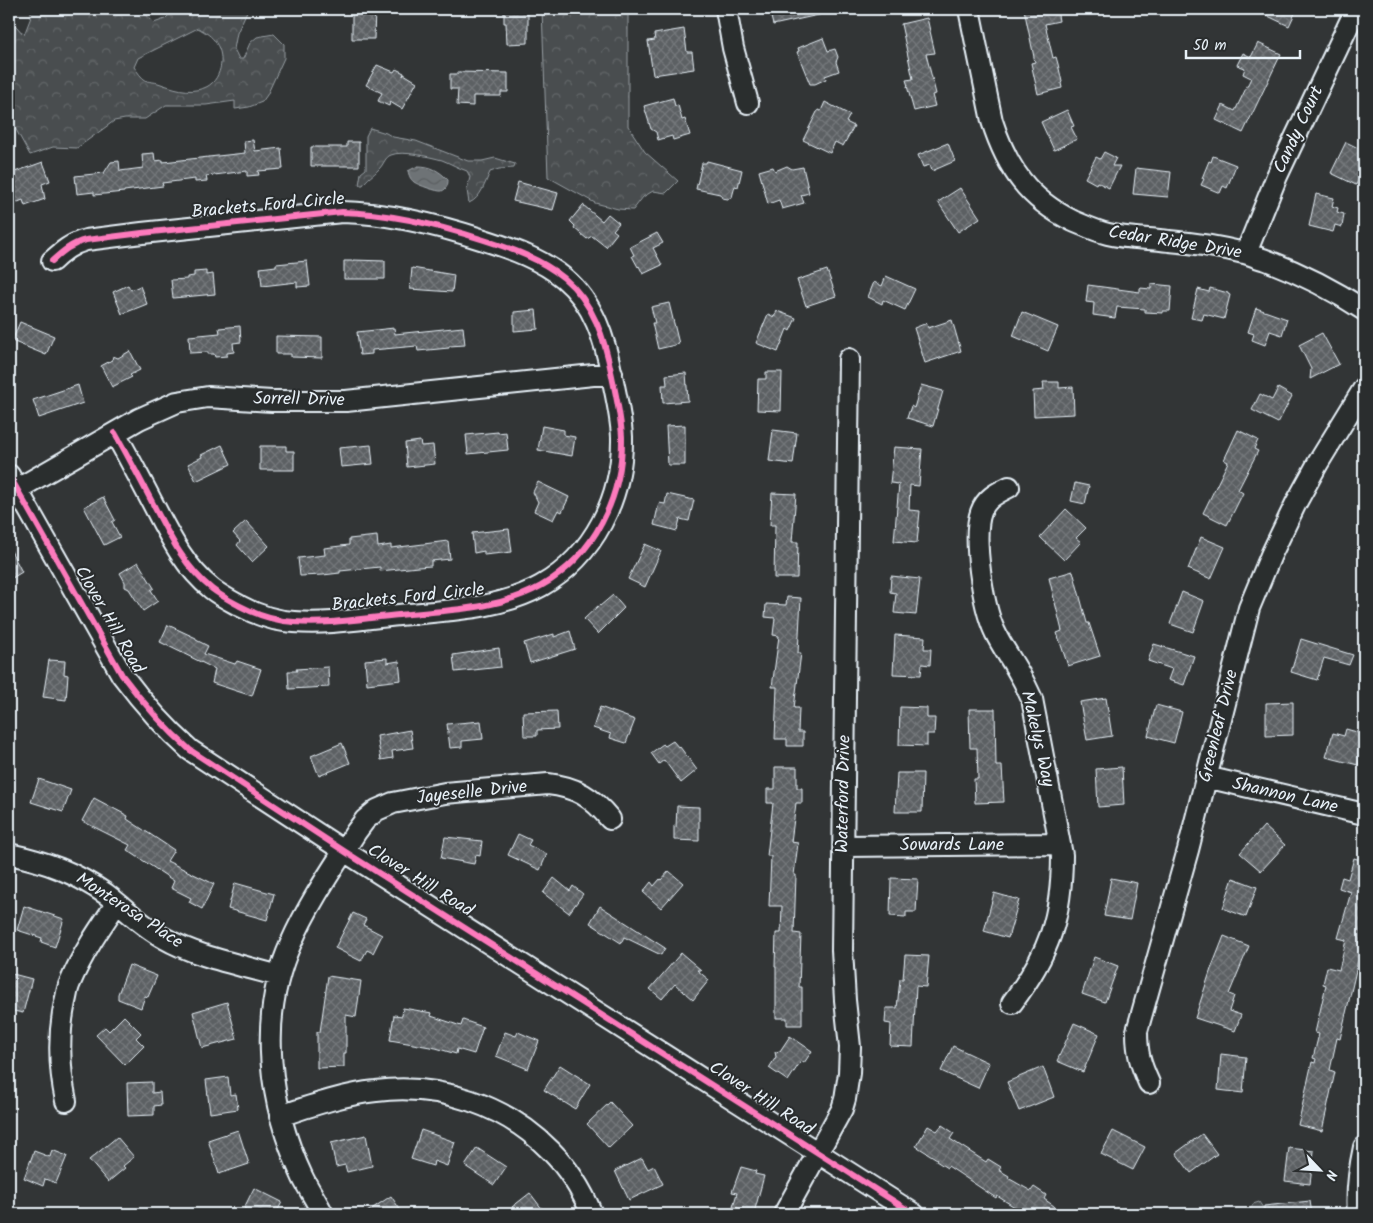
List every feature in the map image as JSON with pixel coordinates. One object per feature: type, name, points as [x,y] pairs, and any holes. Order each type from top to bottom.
[{"type":"street","points":[[726,9],[733,48],[748,102]]},
{"type":"street","name":"Cedar Ridge Drive","points":[[969,9],[996,135],[1013,169],[1034,195],[1056,213],[1089,228],[1108,234],[1185,243],[1246,253],[1303,276],[1364,310]]},
{"type":"street","name":"Candy Court","points":[[1246,253],[1277,176],[1356,9]]},
{"type":"street","name":"Brackets Ford Circle","points":[[52,261],[66,248],[78,242],[142,233],[342,212],[386,215],[424,222],[490,242],[529,256],[550,267],[578,291],[601,331],[620,412],[622,438],[615,490],[596,534],[576,560],[540,587],[521,596],[490,605],[319,623],[273,619],[247,610],[212,589],[197,575],[173,543],[116,433]]},
{"type":"street","name":"Waterford Drive","points":[[784,1214],[842,1109],[849,1073],[850,1047],[842,950],[849,358]]},
{"type":"street","name":"Sorrell Drive","points":[[11,486],[116,433],[139,419],[177,402],[208,397],[272,401],[346,401],[612,373]]},
{"type":"street","name":"Greenleaf Drive","points":[[1149,1083],[1140,1065],[1137,1031],[1188,850],[1249,608],[1271,555],[1296,503],[1364,388]]},
{"type":"street","name":"Clover Hill Road","points":[[11,486],[122,675],[143,704],[190,750],[344,851],[914,1214]]},
{"type":"street","name":"Makelys Way","points":[[1009,487],[994,494],[989,499],[982,510],[978,522],[978,551],[982,587],[986,608],[995,631],[1022,677],[1032,699],[1062,855],[1059,904],[1052,931],[1042,957],[1029,981],[1012,1003]]},
{"type":"street","name":"Shannon Lane","points":[[1206,777],[1364,814]]},
{"type":"street","name":"Jayeselle Drive","points":[[323,1214],[303,1179],[280,1116],[274,1088],[270,1045],[272,1012],[279,976],[290,945],[305,914],[365,820],[377,810],[393,803],[446,794],[548,784],[571,789],[586,796],[600,806],[610,819]]},
{"type":"street","name":"Sowards Lane","points":[[844,846],[1060,844]]},
{"type":"street","name":"Monterosa Place","points":[[9,854],[56,866],[78,876],[117,903],[142,924],[165,939],[189,950],[279,976]]},
{"type":"street","points":[[66,1101],[62,1085],[60,1040],[62,1017],[69,984],[93,939],[117,903]]},
{"type":"street","points":[[280,1116],[354,1095],[376,1091],[405,1089],[456,1096],[483,1105],[508,1117],[531,1132],[569,1172],[592,1214]]},
{"type":"street","points":[[1358,1214],[1356,1196],[1364,1147]]},
{"type":"green space","points":[[31,9],[141,9],[154,23],[165,19],[175,9],[248,9],[237,33],[234,49],[239,59],[243,59],[250,43],[257,37],[274,34],[284,44],[284,58],[262,102],[249,107],[235,109],[235,101],[206,105],[166,105],[145,119],[114,121],[77,148],[53,147],[30,155],[9,117],[9,18],[24,35],[31,17]],"holes":[[[198,28],[208,34],[214,41],[221,55],[218,75],[210,85],[198,90],[186,90],[147,81],[141,77],[134,67],[138,58]]]},
{"type":"green space","points":[[542,9],[628,9],[628,126],[645,152],[678,181],[666,193],[653,191],[643,197],[633,210],[618,209],[595,203],[548,177]]},
{"type":"green space","points":[[370,128],[393,137],[416,141],[468,161],[482,161],[495,158],[515,164],[514,168],[490,172],[480,194],[469,203],[467,190],[470,177],[467,171],[442,160],[417,154],[402,153],[389,156],[363,185],[359,185],[361,173],[366,169],[366,136]]},
{"type":"green space","points":[[1259,1202],[1264,1214],[1248,1214],[1253,1204]]},
{"type":"water","points":[[418,166],[431,168],[442,174],[448,180],[445,189],[442,191],[436,190],[414,182],[408,171]]},
{"type":"building","points":[[352,9],[375,9],[374,39],[352,39]]},
{"type":"building","points":[[504,9],[528,9],[528,43],[507,44]]},
{"type":"building","points":[[769,9],[823,9],[823,14],[773,25]]},
{"type":"building","points":[[1024,9],[1057,9],[1059,21],[1045,24],[1053,58],[1056,57],[1058,64],[1062,88],[1038,94],[1031,63],[1035,62]]},
{"type":"building","points":[[1253,9],[1297,9],[1289,26]]},
{"type":"building","points":[[927,18],[935,53],[926,54],[936,94],[932,95],[935,106],[914,111],[906,80],[913,79],[901,24]]},
{"type":"building","points":[[684,29],[687,52],[692,52],[694,69],[653,75],[648,41],[655,40],[654,34]]},
{"type":"building","points":[[823,38],[828,51],[835,49],[838,57],[836,62],[839,71],[825,76],[826,79],[815,84],[810,84],[797,52],[799,51],[798,48]]},
{"type":"building","points":[[1258,43],[1281,54],[1243,133],[1216,120],[1223,105],[1235,111],[1251,78],[1243,74],[1245,68],[1237,65],[1243,53],[1251,57]]},
{"type":"building","points":[[377,65],[394,72],[396,69],[404,73],[403,76],[404,74],[417,82],[402,109],[390,102],[389,106],[378,101],[382,93],[366,85]]},
{"type":"building","points":[[458,72],[508,73],[508,92],[501,92],[501,96],[473,96],[473,106],[457,105],[458,89],[450,89],[450,74],[458,74]]},
{"type":"building","points":[[673,98],[675,106],[678,105],[682,120],[685,119],[690,135],[673,140],[672,136],[658,140],[656,132],[651,129],[644,106]]},
{"type":"building","points":[[825,102],[850,115],[846,122],[854,126],[843,146],[835,142],[830,153],[803,140],[818,110],[821,111]]},
{"type":"building","points":[[1067,110],[1074,126],[1071,127],[1077,139],[1054,150],[1041,122]]},
{"type":"building","points":[[253,140],[255,151],[281,148],[283,169],[258,171],[259,175],[247,176],[247,171],[206,176],[207,181],[195,182],[195,179],[162,183],[163,186],[124,192],[94,195],[94,192],[77,194],[75,176],[104,173],[111,162],[119,161],[120,171],[143,168],[142,154],[154,153],[155,161],[163,160],[163,162],[245,153],[244,141]]},
{"type":"building","points":[[347,142],[359,142],[359,166],[311,166],[311,147],[347,147]]},
{"type":"building","points":[[1346,142],[1364,151],[1364,165],[1356,185],[1331,173]]},
{"type":"building","points":[[948,143],[955,161],[932,171],[930,165],[923,167],[918,155]]},
{"type":"building","points":[[1104,152],[1116,158],[1112,166],[1120,166],[1109,188],[1085,178],[1096,157],[1100,159]]},
{"type":"building","points":[[1213,156],[1236,165],[1227,188],[1223,186],[1220,193],[1201,185],[1209,161],[1211,162]]},
{"type":"building","points":[[707,161],[742,170],[738,187],[735,186],[732,197],[728,199],[722,198],[720,194],[696,189],[702,163]]},
{"type":"building","points":[[43,162],[50,181],[42,184],[45,199],[25,206],[23,200],[13,204],[9,192],[9,174]]},
{"type":"building","points":[[787,166],[792,169],[803,167],[809,193],[801,195],[804,203],[782,209],[779,200],[768,204],[759,171],[773,167],[775,171]]},
{"type":"building","points":[[1136,168],[1171,172],[1168,197],[1133,194]]},
{"type":"building","points":[[518,182],[558,193],[553,210],[513,201]]},
{"type":"building","points":[[960,188],[980,218],[958,232],[938,202]]},
{"type":"building","points":[[1316,194],[1334,198],[1332,206],[1338,208],[1337,212],[1344,214],[1342,227],[1335,225],[1333,232],[1309,226]]},
{"type":"building","points":[[583,205],[602,221],[608,214],[619,223],[613,230],[617,233],[606,247],[592,236],[587,239],[574,228],[575,226],[570,221]]},
{"type":"building","points":[[657,233],[663,243],[653,248],[662,265],[643,274],[632,256],[634,255],[630,247]]},
{"type":"building","points":[[307,261],[310,286],[297,287],[297,282],[262,286],[260,268],[276,266],[276,264]]},
{"type":"building","points":[[344,261],[385,261],[385,279],[344,279]]},
{"type":"building","points":[[412,268],[454,275],[452,292],[410,289]]},
{"type":"building","points":[[827,270],[836,296],[806,306],[797,280]]},
{"type":"building","points":[[206,271],[206,275],[213,274],[215,294],[173,298],[171,280],[187,279],[187,277],[194,276],[194,272]]},
{"type":"building","points":[[886,276],[915,289],[905,310],[883,300],[882,304],[868,297],[874,282],[882,286]]},
{"type":"building","points":[[1151,284],[1172,286],[1170,311],[1163,311],[1163,313],[1145,312],[1145,309],[1117,307],[1115,318],[1093,315],[1094,303],[1086,302],[1088,285],[1140,292],[1140,288],[1151,289]]},
{"type":"building","points":[[128,285],[131,290],[140,286],[147,304],[122,314],[113,292]]},
{"type":"building","points":[[1210,288],[1230,295],[1224,319],[1204,314],[1202,320],[1191,318],[1198,289],[1209,292]]},
{"type":"building","points":[[669,303],[679,344],[658,349],[652,323],[655,323],[651,307]]},
{"type":"building","points":[[1256,308],[1287,319],[1282,335],[1270,331],[1265,345],[1252,340],[1254,334],[1248,332]]},
{"type":"building","points":[[536,310],[538,329],[514,331],[514,312]]},
{"type":"building","points":[[777,311],[796,318],[790,331],[787,329],[778,352],[756,343],[768,314],[774,317]]},
{"type":"building","points":[[1022,312],[1058,327],[1048,351],[1013,336]]},
{"type":"building","points":[[952,320],[961,351],[925,363],[914,328],[927,323],[928,328]]},
{"type":"building","points":[[20,322],[54,336],[46,355],[12,341]]},
{"type":"building","points":[[240,326],[241,342],[233,343],[234,352],[227,353],[227,356],[215,357],[214,354],[208,354],[208,352],[190,353],[189,336],[220,333],[219,328]]},
{"type":"building","points":[[463,327],[465,345],[418,351],[417,346],[372,350],[372,354],[360,355],[357,332],[394,328],[395,334]]},
{"type":"building","points":[[1322,333],[1339,364],[1310,379],[1311,369],[1299,345]]},
{"type":"building","points":[[276,336],[322,337],[322,358],[291,357],[291,354],[276,354]]},
{"type":"building","points":[[130,351],[140,370],[130,375],[132,377],[112,387],[101,366],[112,360],[113,356],[118,358]]},
{"type":"building","points":[[766,372],[782,372],[781,411],[757,410],[758,379],[766,379]]},
{"type":"building","points":[[686,373],[688,401],[663,403],[662,385],[667,385],[666,375]]},
{"type":"building","points":[[1043,382],[1059,382],[1059,388],[1073,387],[1074,414],[1034,416],[1033,391],[1044,390]]},
{"type":"building","points":[[78,385],[83,403],[39,418],[33,400]]},
{"type":"building","points":[[921,385],[943,391],[933,426],[907,418],[911,406],[914,408]]},
{"type":"building","points":[[1278,388],[1292,396],[1278,423],[1252,410],[1260,394],[1272,400]]},
{"type":"building","points":[[685,425],[685,465],[668,465],[666,426]]},
{"type":"building","points":[[542,426],[564,430],[564,435],[575,437],[572,456],[538,450]]},
{"type":"building","points":[[773,430],[797,433],[793,464],[769,461]]},
{"type":"building","points":[[1238,430],[1258,440],[1254,449],[1258,451],[1238,490],[1243,493],[1227,525],[1203,513],[1228,462],[1224,460]]},
{"type":"building","points":[[506,432],[508,450],[468,454],[466,435]]},
{"type":"building","points":[[420,441],[421,446],[433,445],[435,464],[407,467],[405,443]]},
{"type":"building","points":[[222,445],[231,464],[196,481],[188,464],[202,457],[201,455]]},
{"type":"building","points":[[371,445],[373,464],[341,467],[339,448]]},
{"type":"building","points":[[260,446],[286,446],[286,451],[294,451],[294,470],[260,470]]},
{"type":"building","points":[[894,447],[922,449],[919,486],[910,485],[909,510],[920,511],[917,543],[894,541],[899,484],[890,483]]},
{"type":"building","points":[[538,482],[569,497],[562,512],[558,510],[553,520],[534,511],[538,502],[533,492]]},
{"type":"building","points":[[1075,483],[1089,486],[1085,504],[1071,501]]},
{"type":"building","points":[[772,493],[796,494],[792,542],[798,542],[797,578],[774,578],[775,525],[770,525]]},
{"type":"building","points":[[667,494],[694,500],[689,521],[680,519],[677,531],[654,525],[659,503],[665,504]]},
{"type":"building","points":[[103,497],[115,520],[112,522],[120,537],[104,545],[84,507]]},
{"type":"building","points":[[1066,509],[1086,528],[1076,538],[1081,542],[1064,560],[1040,537]]},
{"type":"building","points":[[246,521],[269,546],[252,562],[237,545],[240,541],[233,533]]},
{"type":"building","points":[[509,529],[512,552],[484,555],[484,551],[474,553],[472,533]]},
{"type":"building","points":[[377,536],[378,547],[391,545],[391,548],[448,541],[450,559],[431,561],[431,566],[380,571],[380,567],[340,571],[340,573],[323,575],[300,576],[298,558],[325,555],[324,548],[349,545],[349,539]]},
{"type":"building","points":[[1201,537],[1225,547],[1211,579],[1188,569]]},
{"type":"building","points":[[645,544],[661,551],[645,587],[628,579]]},
{"type":"building","points":[[9,547],[22,572],[9,580]]},
{"type":"building","points":[[138,562],[154,588],[151,590],[158,601],[143,611],[129,589],[125,587],[125,582],[120,573]]},
{"type":"building","points":[[1073,571],[1087,623],[1089,623],[1100,656],[1068,666],[1057,633],[1062,631],[1049,578]]},
{"type":"building","points":[[891,576],[920,579],[916,615],[894,613],[896,593],[890,592]]},
{"type":"building","points":[[1182,592],[1204,601],[1193,632],[1170,624]]},
{"type":"building","points":[[613,595],[624,608],[598,634],[584,619]]},
{"type":"building","points":[[787,597],[801,598],[798,653],[801,653],[794,708],[799,708],[798,732],[803,732],[803,746],[787,746],[787,739],[775,739],[777,687],[772,687],[779,636],[773,635],[775,618],[765,617],[766,604],[786,605]]},
{"type":"building","points":[[168,625],[196,638],[196,640],[208,646],[204,654],[235,664],[237,661],[261,669],[252,696],[212,683],[215,669],[160,642]]},
{"type":"building","points":[[570,631],[575,649],[530,663],[524,643],[554,634],[554,637]]},
{"type":"building","points":[[895,635],[925,637],[924,649],[931,649],[930,665],[922,664],[921,675],[893,674]]},
{"type":"building","points":[[1301,639],[1353,655],[1349,665],[1324,658],[1317,680],[1291,672]]},
{"type":"building","points":[[1154,644],[1194,656],[1184,685],[1168,680],[1172,669],[1148,661]]},
{"type":"building","points":[[499,648],[501,667],[455,672],[453,655]]},
{"type":"building","points":[[387,658],[387,663],[399,661],[401,680],[367,684],[365,660]]},
{"type":"building","points":[[49,660],[65,661],[64,674],[68,675],[66,700],[43,697]]},
{"type":"building","points":[[328,667],[329,687],[289,689],[288,671]]},
{"type":"building","points":[[1106,698],[1112,736],[1087,740],[1080,702]]},
{"type":"building","points":[[1293,702],[1293,735],[1266,736],[1266,703]]},
{"type":"building","points":[[1156,705],[1182,712],[1174,743],[1148,736]]},
{"type":"building","points":[[600,707],[635,720],[626,743],[610,738],[611,734],[593,728]]},
{"type":"building","points":[[900,707],[927,708],[927,718],[935,718],[934,734],[927,734],[927,746],[899,745]]},
{"type":"building","points":[[969,709],[995,709],[996,766],[1002,766],[1004,802],[975,803],[974,779],[978,779],[977,748],[970,748]]},
{"type":"building","points":[[557,711],[558,729],[537,730],[537,736],[524,736],[523,712]]},
{"type":"building","points":[[481,721],[483,739],[462,741],[462,747],[450,748],[447,724]]},
{"type":"building","points":[[1346,729],[1364,734],[1364,744],[1358,765],[1326,757],[1333,733],[1344,736]]},
{"type":"building","points":[[410,730],[413,748],[392,751],[393,758],[381,760],[377,736]]},
{"type":"building","points":[[673,741],[680,747],[697,770],[681,783],[664,760],[659,764],[651,753],[663,744],[665,746]]},
{"type":"building","points":[[342,743],[350,763],[319,776],[311,756]]},
{"type":"building","points":[[775,767],[797,767],[797,788],[802,788],[802,803],[796,803],[791,842],[798,843],[794,875],[796,875],[794,933],[801,934],[799,987],[802,987],[802,1025],[787,1025],[787,1018],[776,1018],[776,933],[781,933],[782,906],[769,906],[771,856],[767,856],[773,803],[767,803],[767,789],[775,789]]},
{"type":"building","points":[[1122,767],[1124,805],[1098,807],[1096,769]]},
{"type":"building","points":[[897,773],[923,773],[922,812],[895,812]]},
{"type":"building","points":[[39,779],[71,790],[63,812],[31,802]]},
{"type":"building","points":[[94,798],[128,816],[127,819],[174,850],[167,861],[214,884],[202,909],[189,902],[191,898],[171,888],[174,881],[127,850],[130,845],[82,821]]},
{"type":"building","points":[[677,806],[699,807],[699,841],[674,840]]},
{"type":"building","points":[[1264,826],[1285,845],[1261,871],[1240,853]]},
{"type":"building","points":[[518,834],[531,840],[528,845],[547,854],[540,870],[508,855]]},
{"type":"building","points":[[445,837],[482,841],[480,856],[476,855],[474,864],[441,858]]},
{"type":"building","points":[[1354,858],[1364,861],[1364,936],[1340,1039],[1337,1038],[1330,1070],[1335,1072],[1322,1131],[1298,1125],[1312,1062],[1315,1063],[1316,1059],[1313,1058],[1319,1034],[1315,1033],[1326,985],[1323,984],[1327,967],[1339,970],[1346,940],[1338,938],[1351,892],[1339,888],[1342,877],[1348,879]]},
{"type":"building","points":[[669,871],[683,883],[661,908],[643,892],[651,882],[654,886]]},
{"type":"building","points":[[554,878],[570,891],[573,886],[583,894],[569,913],[543,893]]},
{"type":"building","points":[[891,878],[918,879],[916,912],[906,912],[906,917],[890,916]]},
{"type":"building","points":[[1111,878],[1137,883],[1130,920],[1104,916]]},
{"type":"building","points":[[1233,878],[1257,887],[1246,917],[1223,908]]},
{"type":"building","points":[[235,883],[274,894],[267,920],[228,909]]},
{"type":"building","points":[[994,893],[1019,900],[1008,938],[984,931]]},
{"type":"building","points":[[24,906],[64,919],[55,947],[41,942],[42,938],[17,930]]},
{"type":"building","points":[[600,906],[665,948],[661,955],[624,937],[621,943],[590,923]]},
{"type":"building","points":[[353,913],[366,919],[363,925],[382,935],[373,953],[367,950],[361,961],[335,948]]},
{"type":"building","points":[[1224,936],[1249,946],[1229,994],[1234,996],[1229,1011],[1241,1015],[1235,1031],[1195,1018]]},
{"type":"building","points":[[681,953],[701,970],[697,970],[709,980],[693,1000],[675,984],[662,999],[650,989]]},
{"type":"building","points":[[905,955],[929,956],[926,987],[916,986],[913,1047],[890,1046],[891,1024],[885,1023],[886,1008],[897,1008],[900,979],[903,979]]},
{"type":"building","points":[[1094,957],[1118,966],[1105,1002],[1082,994]]},
{"type":"building","points":[[129,965],[157,976],[148,997],[145,996],[141,1008],[118,999],[118,994]]},
{"type":"building","points":[[9,973],[32,979],[23,1013],[9,1010]]},
{"type":"building","points":[[328,976],[361,981],[356,1017],[346,1015],[344,1067],[317,1068],[317,1032],[320,1032]]},
{"type":"building","points":[[227,1002],[237,1039],[202,1048],[193,1012]]},
{"type":"building","points":[[403,1008],[432,1013],[431,1016],[461,1026],[463,1020],[483,1027],[474,1054],[457,1049],[456,1054],[436,1048],[390,1040],[394,1015],[402,1016]]},
{"type":"building","points":[[124,1016],[141,1033],[136,1038],[144,1046],[125,1065],[96,1035],[105,1027],[109,1031]]},
{"type":"building","points":[[1074,1023],[1099,1034],[1083,1072],[1057,1061]]},
{"type":"building","points":[[505,1032],[516,1036],[518,1032],[539,1041],[528,1069],[496,1056]]},
{"type":"building","points":[[790,1036],[812,1051],[804,1063],[801,1061],[788,1081],[769,1068],[776,1057],[775,1052],[780,1051]]},
{"type":"building","points":[[953,1046],[989,1063],[978,1088],[941,1071]]},
{"type":"building","points":[[1221,1054],[1246,1057],[1243,1093],[1218,1090]]},
{"type":"building","points":[[560,1065],[590,1084],[575,1109],[544,1090]]},
{"type":"building","points":[[1043,1067],[1054,1097],[1019,1111],[1007,1082]]},
{"type":"building","points":[[228,1077],[230,1095],[236,1094],[238,1109],[210,1113],[206,1080]]},
{"type":"building","points":[[152,1082],[152,1093],[160,1092],[161,1105],[154,1106],[154,1115],[128,1116],[127,1083]]},
{"type":"building","points":[[610,1102],[632,1126],[609,1148],[587,1124]]},
{"type":"building","points":[[942,1125],[954,1133],[950,1139],[986,1162],[988,1159],[1001,1167],[999,1170],[1009,1176],[1008,1178],[1031,1191],[1034,1187],[1046,1195],[1044,1199],[1054,1206],[1048,1214],[1026,1214],[997,1196],[996,1198],[948,1166],[947,1168],[936,1161],[937,1159],[916,1146],[928,1126],[937,1131]]},
{"type":"building","points":[[238,1130],[249,1164],[219,1174],[208,1140]]},
{"type":"building","points":[[421,1130],[455,1142],[447,1166],[434,1161],[433,1166],[411,1159]]},
{"type":"building","points":[[1113,1131],[1145,1147],[1133,1170],[1101,1154]]},
{"type":"building","points":[[1202,1134],[1217,1154],[1191,1173],[1176,1153]]},
{"type":"building","points":[[366,1135],[372,1166],[347,1172],[345,1165],[336,1167],[331,1143]]},
{"type":"building","points":[[117,1137],[134,1157],[123,1166],[125,1168],[108,1182],[89,1160]]},
{"type":"building","points":[[477,1148],[506,1167],[494,1185],[465,1166]]},
{"type":"building","points":[[1289,1148],[1314,1151],[1310,1184],[1285,1181]]},
{"type":"building","points":[[52,1150],[67,1156],[56,1183],[45,1179],[43,1186],[24,1178],[34,1151],[50,1157]]},
{"type":"building","points":[[642,1158],[648,1169],[654,1166],[663,1184],[629,1200],[615,1171]]},
{"type":"building","points":[[741,1167],[756,1171],[755,1174],[764,1176],[754,1213],[733,1207],[737,1193],[732,1192]]},
{"type":"building","points":[[254,1188],[282,1202],[276,1214],[245,1214],[247,1210],[244,1208]]},
{"type":"building","points":[[530,1193],[546,1214],[517,1214],[512,1207]]},
{"type":"building","points":[[391,1196],[403,1214],[364,1214]]},
{"type":"building","points":[[1310,1201],[1312,1214],[1264,1214],[1264,1206]]},
{"type":"cycle path","points":[[52,261],[67,248],[86,240],[342,212],[396,217],[495,243],[536,260],[555,271],[574,288],[591,311],[606,349],[621,421],[622,437],[617,481],[611,503],[602,523],[576,558],[560,573],[541,586],[507,600],[472,608],[347,621],[307,623],[280,620],[253,612],[222,596],[202,580],[185,560],[171,537],[115,433]]},
{"type":"cycle path","points":[[9,475],[122,675],[171,733],[190,750],[344,851],[914,1214]]}]
